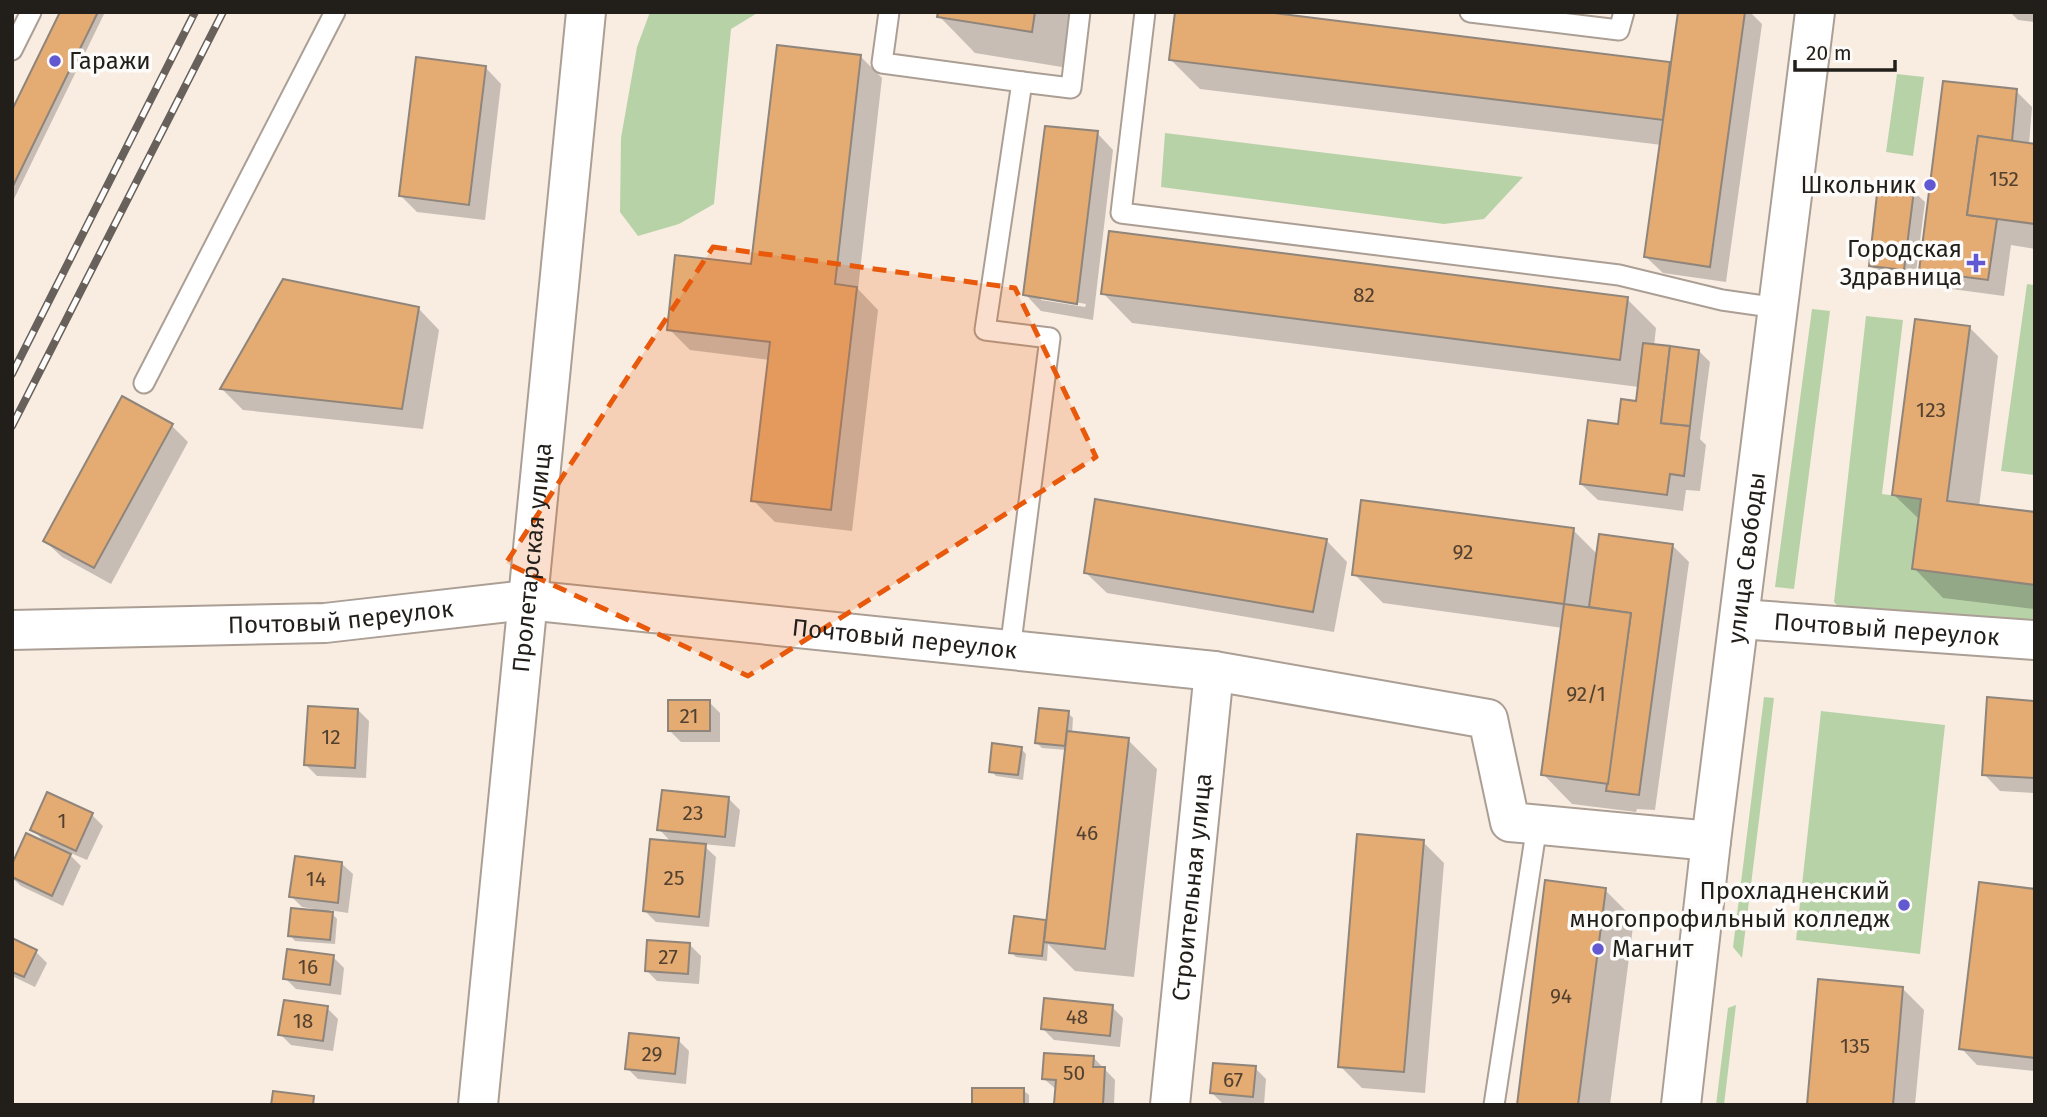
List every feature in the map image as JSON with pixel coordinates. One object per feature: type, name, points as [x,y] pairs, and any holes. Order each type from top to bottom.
[{"type":"street","name":"Пролетарская улица","points":[[478,1105],[586,12]]},
{"type":"street","name":"улица Свободы","points":[[1681,1105],[1711,841],[1815,12]]},
{"type":"street","name":"Почтовый переулок","points":[[12,631],[326,623],[527,600],[1214,671],[1488,719],[1510,822],[1711,841]]},
{"type":"street","name":"Почтовый переулок","points":[[1740,619],[2035,640]]},
{"type":"street","name":"Строительная улица","points":[[1170,1105],[1214,671]]},
{"type":"lane","points":[[12,50],[31,12]]},
{"type":"lane","points":[[144,383],[335,12]]},
{"type":"lane","points":[[889,12],[881,62],[1071,88],[1080,12]]},
{"type":"lane","points":[[1145,12],[1121,213],[1619,275],[1722,300],[1778,308]]},
{"type":"lane","points":[[1470,12],[1619,30],[1624,12]]},
{"type":"lane","points":[[1010,650],[1050,338],[985,330],[1021,82]]},
{"type":"lane","points":[[1494,1105],[1537,825]]},
{"type":"highlighted area","points":[[713,247],[1015,288],[1096,457],[748,676],[506,563]]},
{"type":"green space","points":[[650,12],[759,12],[731,29],[714,204],[679,224],[638,236],[620,212],[621,138],[637,47]]},
{"type":"green space","points":[[1897,74],[1924,77],[1913,156],[1886,152]]},
{"type":"green space","points":[[1165,133],[1523,177],[1484,219],[1444,224],[1161,187]]},
{"type":"green space","points":[[2027,284],[2035,285],[2035,475],[2001,471]]},
{"type":"green space","points":[[1812,309],[1830,311],[1794,589],[1775,587]]},
{"type":"green space","points":[[1866,316],[1903,320],[1882,494],[1921,499],[1912,569],[2035,585],[2035,626],[1840,608],[1834,602]]},
{"type":"green space","points":[[1764,697],[1774,698],[1742,958],[1733,947]]},
{"type":"green space","points":[[1821,711],[1945,725],[1920,954],[1796,940]]},
{"type":"green space","points":[[1736,1005],[1724,1105],[1716,1105],[1728,1008]]},
{"type":"building","name":"Гаражи","points":[[60,12],[98,12],[12,188],[12,110]]},
{"type":"building","points":[[938,12],[1035,12],[1032,32],[937,17]]},
{"type":"building","points":[[1175,12],[1265,12],[1670,62],[1663,120],[1169,60]]},
{"type":"building","points":[[1678,12],[1745,12],[1710,267],[1644,257]]},
{"type":"building","points":[[777,45],[861,55],[835,284],[857,287],[831,510],[751,501],[770,342],[667,330],[675,255],[751,264]]},
{"type":"building","points":[[416,57],[486,66],[469,205],[399,196]]},
{"type":"building","points":[[1943,81],[2017,89],[2012,141],[1978,136],[1967,215],[1997,219],[1988,280],[1919,271]]},
{"type":"building","points":[[1045,126],[1098,131],[1077,304],[1023,295]]},
{"type":"building","points":[[1978,136],[2035,144],[2035,224],[1967,215]]},
{"type":"building","points":[[1878,185],[1914,190],[1904,270],[1869,266]]},
{"type":"building","points":[[1109,231],[1628,297],[1620,360],[1101,294]]},
{"type":"building","points":[[283,279],[419,307],[402,409],[220,389]]},
{"type":"building","points":[[1915,319],[1970,326],[1947,501],[2035,512],[2035,585],[1912,569],[1921,499],[1892,495]]},
{"type":"building","points":[[1643,343],[1670,346],[1661,423],[1690,426],[1684,476],[1670,474],[1667,495],[1580,484],[1588,420],[1618,424],[1621,399],[1636,401]]},
{"type":"building","points":[[1670,346],[1699,350],[1690,426],[1661,423]]},
{"type":"building","points":[[122,396],[173,424],[94,568],[43,541]]},
{"type":"building","points":[[1095,499],[1327,539],[1313,612],[1084,573]]},
{"type":"building","points":[[1361,500],[1574,528],[1564,604],[1352,575]]},
{"type":"building","points":[[1599,534],[1673,544],[1639,795],[1606,791],[1631,613],[1589,607]]},
{"type":"building","points":[[1564,604],[1631,613],[1608,784],[1541,775]]},
{"type":"building","points":[[1987,697],[2035,701],[2035,778],[1982,775]]},
{"type":"building","points":[[668,700],[710,700],[710,731],[668,731]]},
{"type":"building","points":[[308,706],[358,709],[355,768],[304,765]]},
{"type":"building","points":[[1039,708],[1069,711],[1065,746],[1035,743]]},
{"type":"building","points":[[1067,731],[1129,738],[1105,949],[1044,942]]},
{"type":"building","points":[[992,743],[1022,747],[1018,775],[989,772]]},
{"type":"building","points":[[662,790],[729,797],[725,837],[657,830]]},
{"type":"building","points":[[47,792],[93,813],[76,851],[30,830]]},
{"type":"building","points":[[26,833],[71,854],[52,896],[12,877],[12,864]]},
{"type":"building","points":[[1357,834],[1424,840],[1404,1072],[1338,1067]]},
{"type":"building","points":[[650,839],[706,844],[699,917],[643,911]]},
{"type":"building","points":[[295,856],[342,862],[338,903],[289,897]]},
{"type":"building","points":[[1545,880],[1606,888],[1578,1105],[1517,1105]]},
{"type":"building","points":[[1979,882],[2035,889],[2035,1058],[1959,1049]]},
{"type":"building","points":[[291,908],[333,912],[330,940],[288,936]]},
{"type":"building","points":[[1014,916],[1046,920],[1042,956],[1009,953]]},
{"type":"building","points":[[12,938],[37,950],[24,977],[12,972]]},
{"type":"building","points":[[647,940],[690,943],[688,974],[645,971]]},
{"type":"building","points":[[287,949],[334,955],[330,985],[283,979]]},
{"type":"building","points":[[1818,979],[1903,987],[1893,1105],[1807,1105]]},
{"type":"building","points":[[1044,998],[1113,1005],[1110,1036],[1041,1029]]},
{"type":"building","points":[[284,1000],[328,1006],[323,1041],[278,1035]]},
{"type":"building","points":[[629,1033],[679,1038],[675,1074],[625,1069]]},
{"type":"building","points":[[1044,1053],[1094,1056],[1093,1067],[1105,1067],[1103,1105],[1054,1104],[1056,1080],[1042,1079]]},
{"type":"building","points":[[1213,1063],[1256,1066],[1253,1097],[1210,1093]]},
{"type":"building","points":[[972,1088],[1024,1088],[1024,1105],[972,1105]]},
{"type":"building","points":[[273,1091],[314,1096],[313,1105],[271,1105]]},
{"type":"railway","points":[[12,374],[195,12]]},
{"type":"railway","points":[[12,426],[223,12]]},
{"type":"place","name":"Гаражи","points":[[55,61]]},
{"type":"place","name":"Школьник","points":[[1930,185]]},
{"type":"place","name":"Городская Здравница","points":[[1976,263]]},
{"type":"place","name":"Прохладненский многопрофильный колледж","points":[[1904,905]]},
{"type":"place","name":"Магнит","points":[[1598,949]]}]
